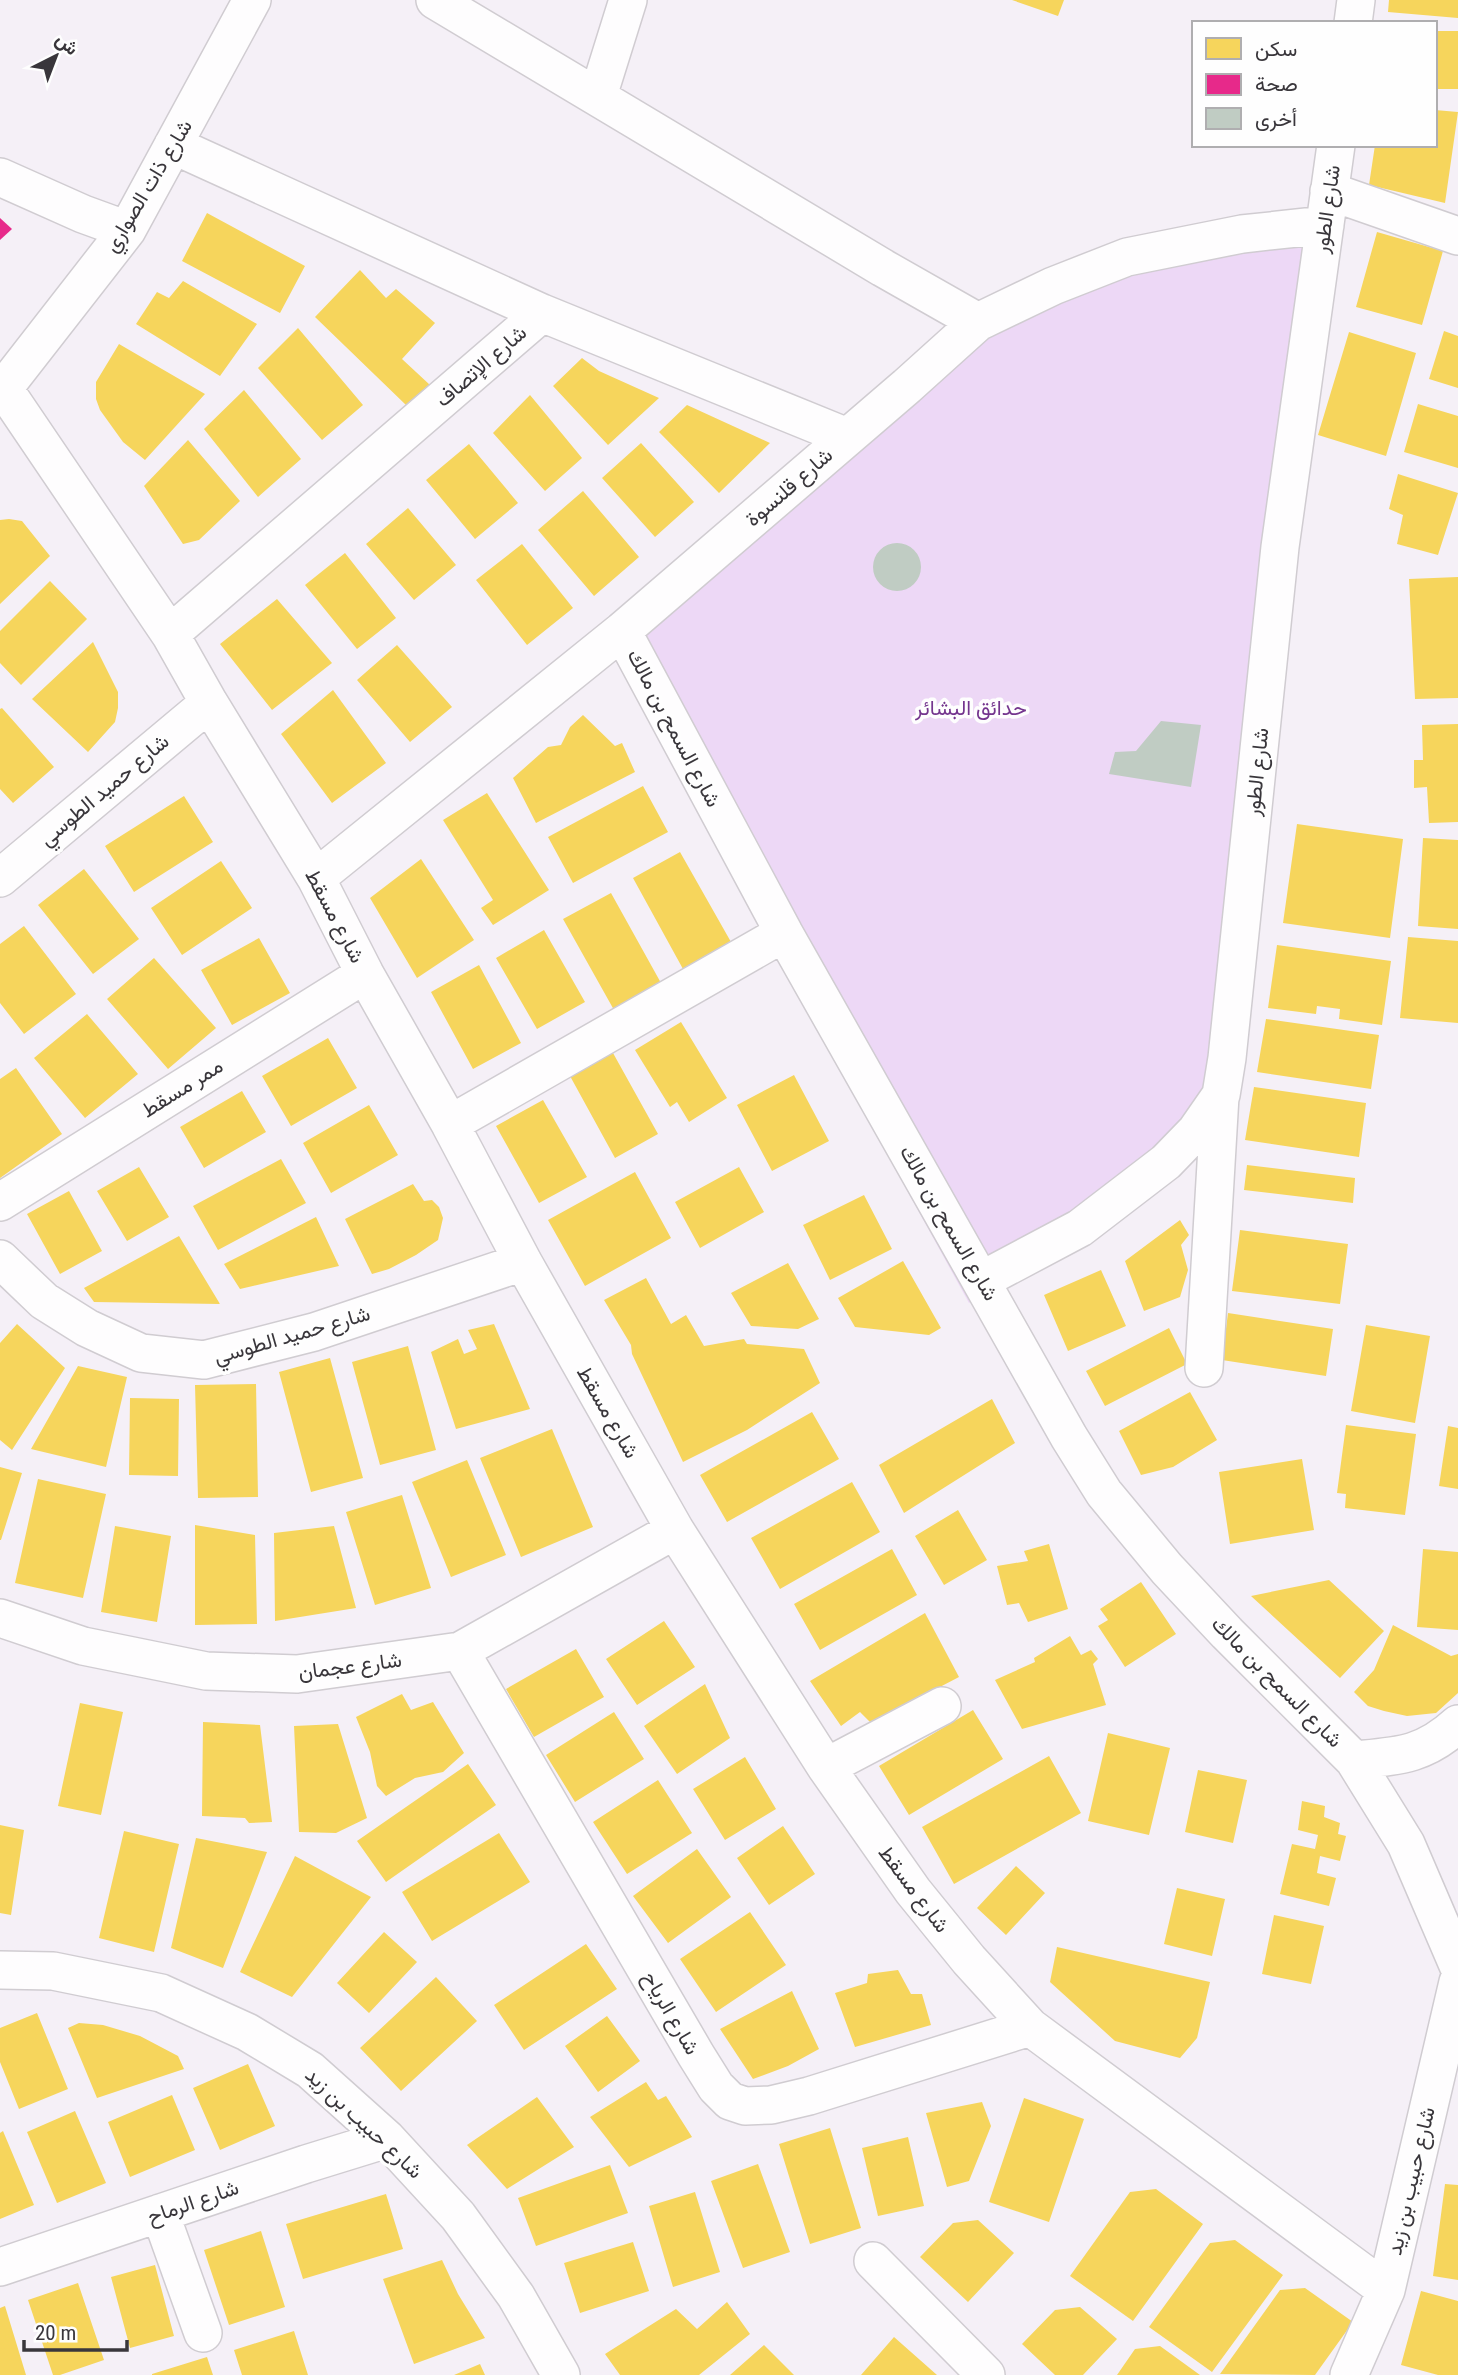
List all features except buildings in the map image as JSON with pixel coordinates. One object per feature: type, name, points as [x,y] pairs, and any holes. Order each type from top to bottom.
[{"type":"street","name":"شارع ذات الصواري","points":[[2,391],[127,230],[252,0]]},
{"type":"street","points":[[435,0],[978,322]]},
{"type":"street","points":[[598,96],[628,0]]},
{"type":"street","points":[[1353,21],[1356,0]]},
{"type":"street","points":[[173,145],[542,313]]},
{"type":"street","name":"شارع الطور","points":[[982,1280],[1080,1228],[1167,1162],[1196,1131],[1220,1095],[1227,1058],[1280,547],[1336,147]]},
{"type":"street","points":[[0,177],[83,214],[127,230]]},
{"type":"street","points":[[1327,208],[1458,236]]},
{"type":"street","name":"شارع قلنسوة","points":[[316,878],[622,631],[978,322],[1053,286],[1127,257],[1241,234],[1327,208]]},
{"type":"street","name":"شارع الإتصاف","points":[[170,634],[542,313],[847,437]]},
{"type":"street","name":"شارع مسقط","points":[[2,391],[170,634],[316,878],[365,974],[450,1124],[523,1262],[675,1530],[826,1767],[913,1891],[969,1960],[1030,2027],[1386,2290]]},
{"type":"street","name":"شارع السمح بن مالك","points":[[622,631],[785,933],[1069,1437],[1104,1493],[1167,1569],[1354,1760],[1406,1844],[1458,1965]]},
{"type":"street","name":"شارع حميد الطوسي","points":[[0,877],[209,703]]},
{"type":"street","points":[[450,1124],[785,933]]},
{"type":"street","name":"ممر مسقط","points":[[0,1202],[365,974]]},
{"type":"street","points":[[1204,1368],[1220,1095]]},
{"type":"street","name":"شارع حميد الطوسي","points":[[0,1259],[44,1301],[87,1328],[141,1353],[204,1360],[314,1332],[523,1262]]},
{"type":"street","name":"شارع عجمان","points":[[0,1618],[83,1646],[206,1671],[297,1674],[460,1651],[675,1530]]},
{"type":"street","name":"شارع الرياح","points":[[460,1651],[696,2055],[716,2087],[730,2101],[745,2106],[758,2106],[796,2099],[1030,2027]]},
{"type":"street","points":[[826,1767],[942,1706]]},
{"type":"street","name":"شارع السمح بن مالك","points":[[1354,1760],[1404,1756],[1442,1739],[1458,1724]]},
{"type":"street","name":"شارع حبيب بن زيد","points":[[0,1970],[53,1971],[161,1993],[247,2032],[310,2070],[387,2139],[466,2226],[516,2297],[561,2375]]},
{"type":"street","name":"شارع حبيب بن زيد","points":[[1349,2375],[1386,2290],[1458,1982]]},
{"type":"street","name":"شارع الرماح","points":[[0,2267],[387,2139]]},
{"type":"street","points":[[160,2213],[203,2333]]},
{"type":"street","points":[[873,2261],[986,2375]]},
{"type":"green space","name":"حدائق البشائر","points":[[1323,214],[1215,1102],[1115,1209],[969,1303],[605,641],[987,334],[1140,266]]}]
